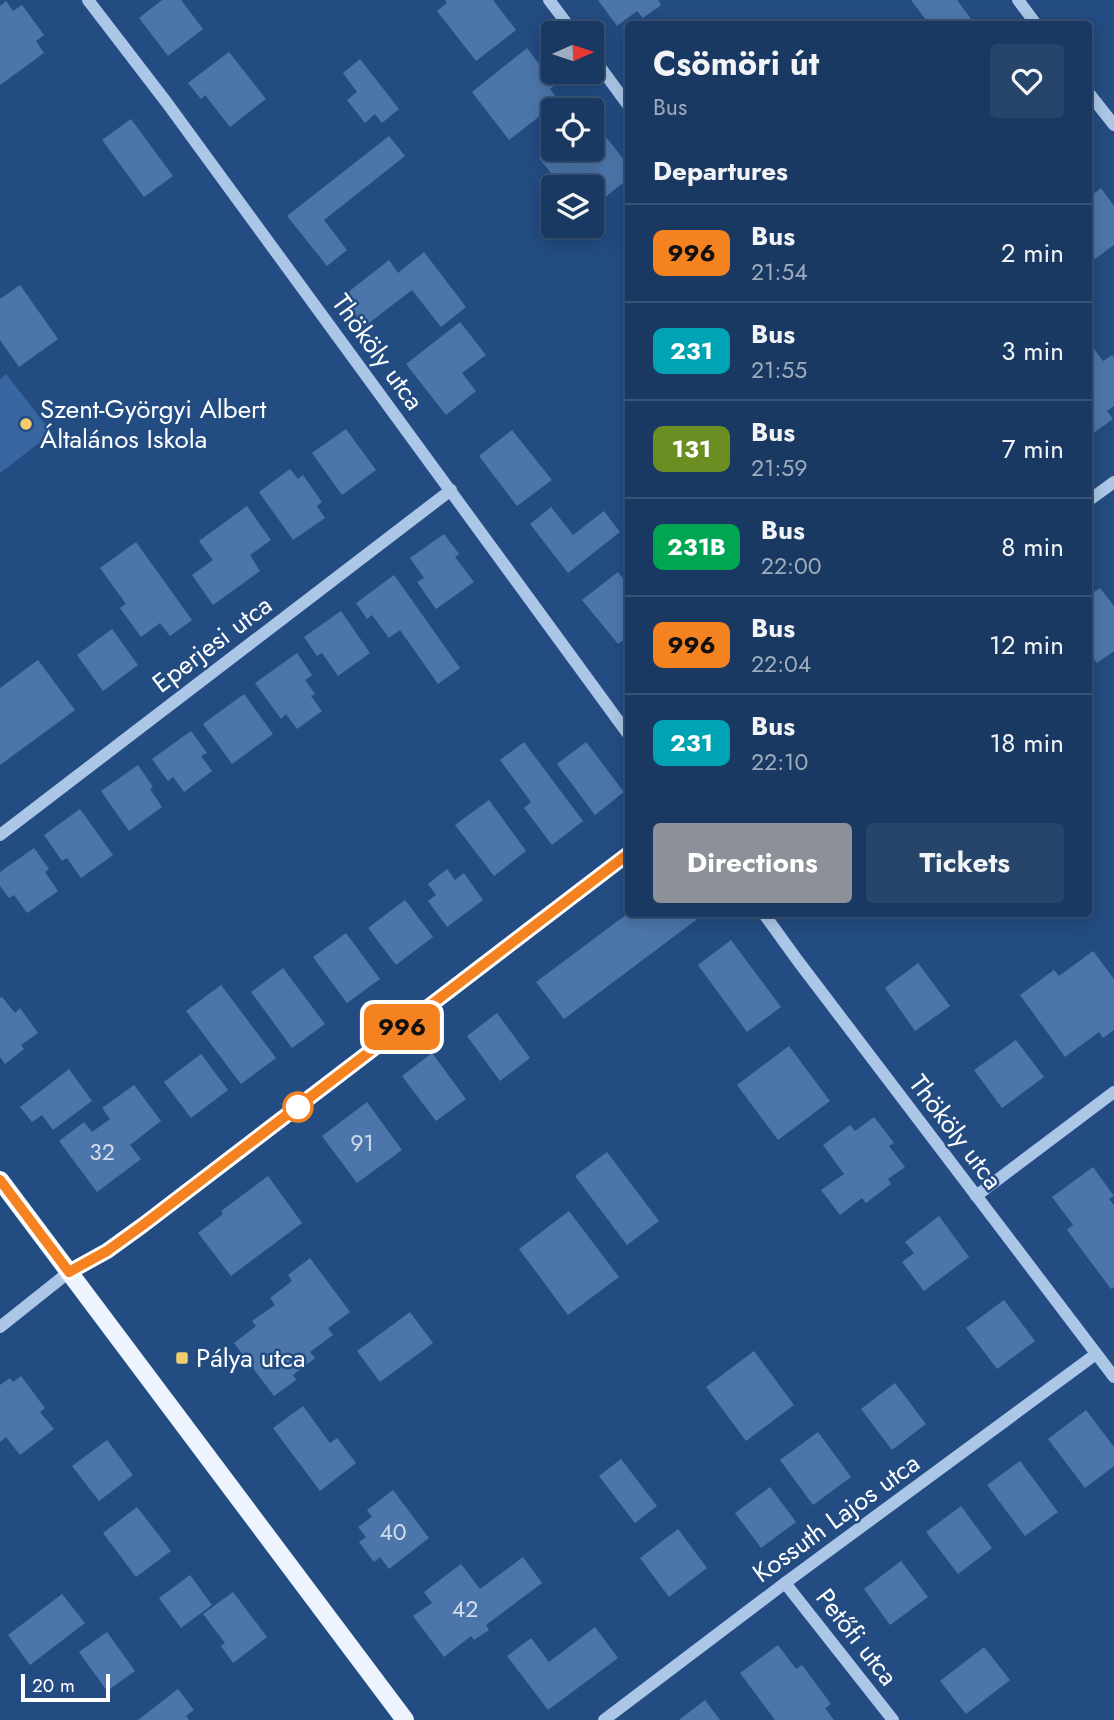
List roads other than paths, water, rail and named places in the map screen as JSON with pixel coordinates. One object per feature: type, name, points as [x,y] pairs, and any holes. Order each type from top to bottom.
[{"type":"main road","points":[[0,1180],[405,1720]]},
{"type":"street","name":"Thököly utca","points":[[88,0],[167,103],[625,730]]},
{"type":"street","points":[[549,0],[565,21]]},
{"type":"street","points":[[1034,21],[1021,4],[1035,0]]},
{"type":"street","points":[[604,72],[625,101]]},
{"type":"street","points":[[1092,97],[1114,125]]},
{"type":"street","points":[[1092,498],[1114,482]]},
{"type":"street","name":"Eperjesi utca","points":[[0,835],[451,490]]},
{"type":"street","points":[[0,1327],[69,1272],[107,1251],[143,1225],[625,856]]},
{"type":"street","name":"Thököly utca","points":[[766,917],[1114,1377]]},
{"type":"street","points":[[976,1196],[1114,1092]]},
{"type":"street","name":"Kossuth Lajos utca","points":[[604,1720],[1096,1354]]},
{"type":"street","name":"Petőfi utca","points":[[785,1583],[893,1720]]},
{"type":"place","name":"Szent-Györgyi Albert Általános Iskola","points":[[26,424]]},
{"type":"place","name":"Pálya utca","points":[[182,1358]]}]
